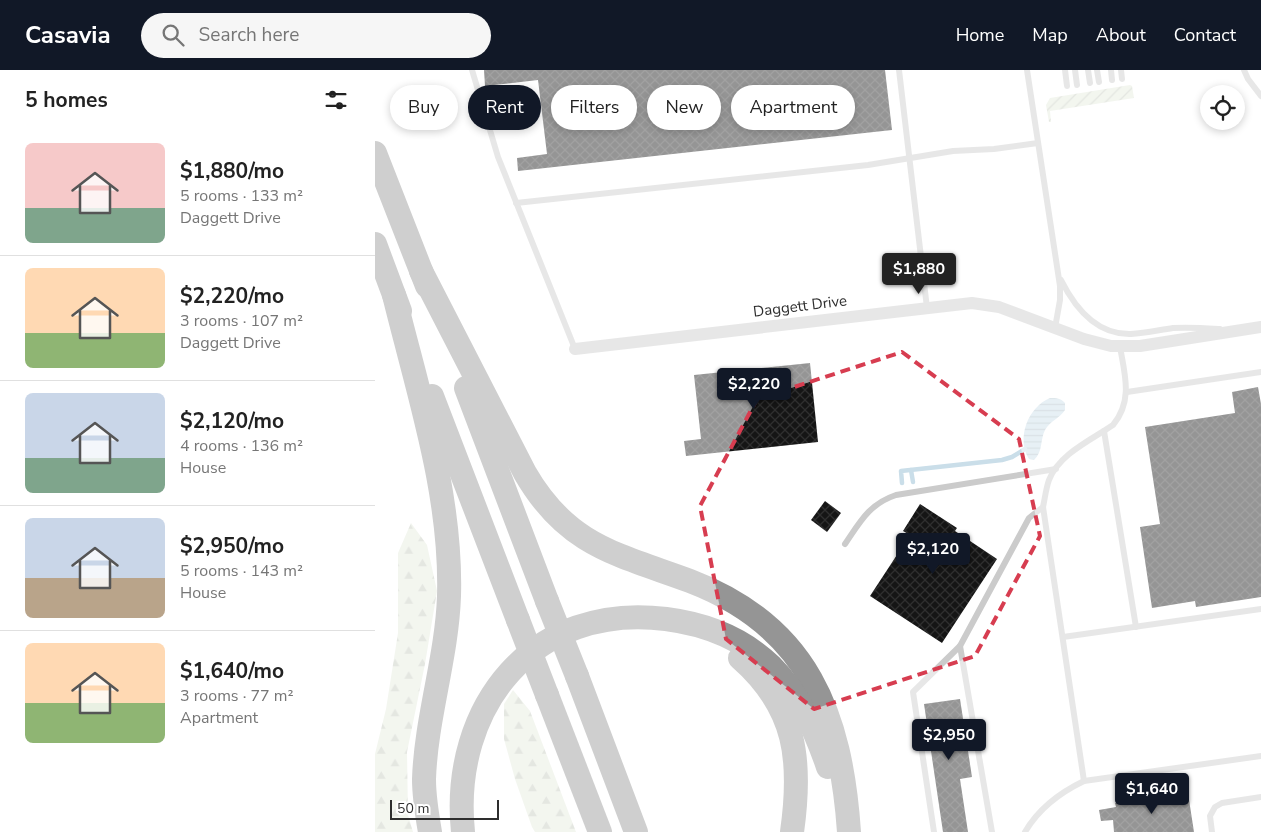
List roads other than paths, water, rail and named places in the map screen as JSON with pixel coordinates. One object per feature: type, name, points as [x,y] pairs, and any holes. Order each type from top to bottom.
[{"type":"highway","points":[[375,153],[636,832]]},
{"type":"highway","points":[[375,244],[600,832]]},
{"type":"highway","points":[[421,272],[525,473],[554,514],[582,536],[607,550],[691,581],[728,598],[762,620],[790,648],[813,683],[831,726],[843,779],[847,832]]},
{"type":"highway","points":[[394,295],[439,480],[448,543],[449,583],[447,622],[425,766],[425,793],[430,832]]},
{"type":"highway","points":[[463,832],[461,802],[463,771],[472,738],[482,713],[497,687],[525,657],[545,642],[565,632],[587,624],[616,618],[645,617],[687,622],[727,635],[761,657],[780,675],[801,703],[821,746],[847,832]]},
{"type":"highway","points":[[645,617],[686,627],[721,644],[750,667],[774,698],[789,729],[797,763],[797,790],[792,832]]},
{"type":"highway","points":[[474,832],[468,800],[467,771],[473,739],[482,713]]},
{"type":"street","name":"Daggett Drive","points":[[575,349],[972,303],[989,304],[1100,344],[1121,347],[1140,346],[1261,327]]},
{"type":"lane","points":[[472,70],[498,157],[575,349]]},
{"type":"lane","points":[[899,70],[927,308]]},
{"type":"lane","points":[[1027,70],[1061,294],[1055,328]]},
{"type":"lane","points":[[1065,70],[1067,86]]},
{"type":"lane","points":[[1075,70],[1077,85]]},
{"type":"lane","points":[[1088,70],[1090,83]]},
{"type":"lane","points":[[1097,70],[1099,82]]},
{"type":"lane","points":[[1111,70],[1112,80]]},
{"type":"lane","points":[[1121,70],[1122,79]]},
{"type":"lane","points":[[1244,70],[1248,79],[1261,96]]},
{"type":"lane","points":[[516,203],[868,165],[953,151],[994,149],[1038,143]]},
{"type":"lane","points":[[1059,276],[1069,294],[1086,316],[1103,327],[1120,333],[1129,334],[1189,327],[1223,329],[1261,327]]},
{"type":"lane","points":[[1084,781],[1043,507],[1049,480],[1065,458],[1104,431],[1119,418],[1127,392],[1121,347]]},
{"type":"lane","points":[[1127,392],[1261,372]]},
{"type":"lane","points":[[1104,431],[1136,627]]},
{"type":"lane","points":[[845,544],[866,513],[878,502],[886,498],[1056,469]]},
{"type":"lane","points":[[934,832],[913,692],[960,646],[1029,518],[1043,507]]},
{"type":"lane","points":[[1063,636],[1261,609]]},
{"type":"lane","points":[[960,646],[992,832]]},
{"type":"lane","points":[[1025,832],[1046,804],[1065,790],[1084,781],[1261,756]]},
{"type":"lane","points":[[1212,832],[1210,816],[1215,807],[1222,803],[1261,797]]},
{"type":"water","points":[[1050,398],[1063,401],[1065,403],[1065,410],[1045,430],[1037,457],[1034,460],[1029,459],[1025,451],[1024,442],[1026,424],[1036,408]]},
{"type":"waterway","points":[[902,483],[901,471],[1002,460],[1012,457],[1025,449]]},
{"type":"waterway","points":[[911,470],[913,482]]}]
